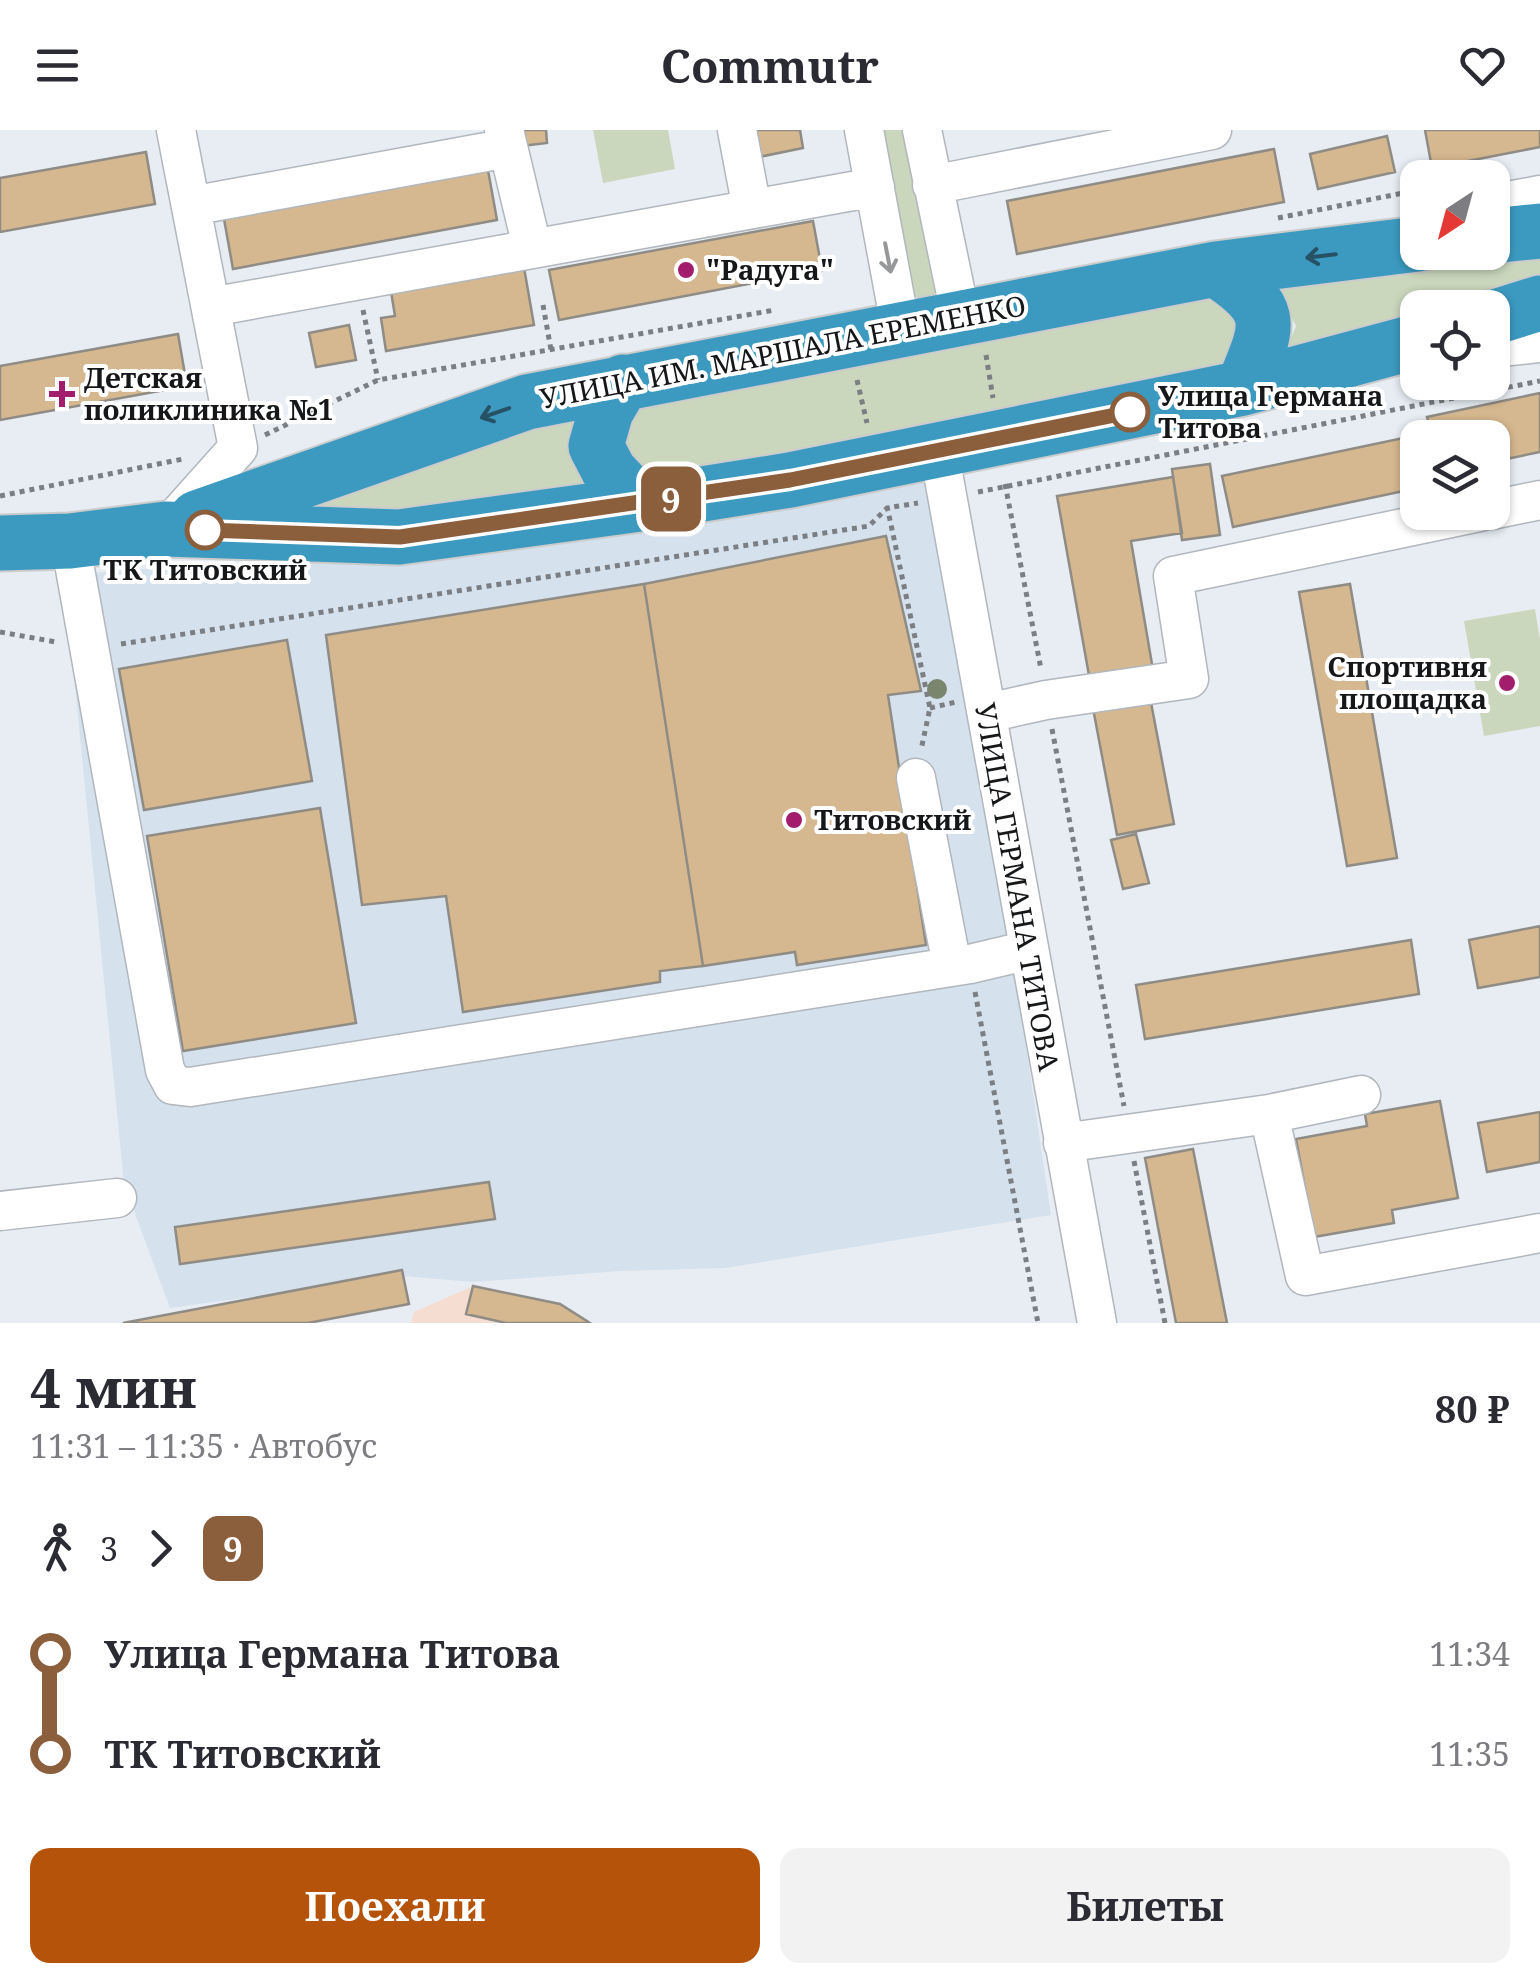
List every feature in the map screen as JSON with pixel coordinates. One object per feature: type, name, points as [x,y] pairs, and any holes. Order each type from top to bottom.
[{"type":"highway","points":[[1510,234],[1540,231]]},
{"type":"highway","name":"УЛИЦА ИМ. МАРШАЛА ЕРЕМЕНКО","points":[[166,529],[527,402],[1216,269],[1400,246]]},
{"type":"highway","points":[[1216,269],[1248,290],[1264,312],[1262,341],[1242,388]]},
{"type":"highway","points":[[1510,312],[1540,303]]},
{"type":"highway","name":"УЛИЦА ИМ. МАРШАЛА ЕРЕМЕНКО","points":[[0,544],[70,541],[166,529],[400,537],[640,504],[882,486],[1002,463],[1242,388],[1400,349]]},
{"type":"highway","points":[[624,382],[606,412],[596,446],[609,471],[640,504]]},
{"type":"street","points":[[166,529],[238,448],[176,130]]},
{"type":"street","points":[[736,130],[752,209]]},
{"type":"street","points":[[864,130],[902,330]]},
{"type":"street","points":[[922,130],[932,185],[970,316]]},
{"type":"street","points":[[932,185],[1212,130]]},
{"type":"street","points":[[191,206],[506,139],[532,246]]},
{"type":"street","points":[[210,307],[874,186]]},
{"type":"street","points":[[1510,201],[1540,195]]},
{"type":"street","points":[[1510,346],[1540,343]]},
{"type":"street","name":"УЛИЦА ГЕРМАНА ТИТОВА","points":[[943,474],[1097,1323]]},
{"type":"street","points":[[1510,506],[1540,500]]},
{"type":"street","points":[[986,713],[1190,679],[1173,576],[1400,529]]},
{"type":"street","points":[[70,541],[165,1070],[172,1085],[190,1088],[961,965],[1028,950]]},
{"type":"street","points":[[916,778],[961,965]]},
{"type":"street","points":[[1063,1143],[1269,1114],[1360,1095]]},
{"type":"street","points":[[1269,1114],[1306,1276],[1540,1233]]},
{"type":"street","points":[[0,1211],[117,1198]]},
{"type":"path","points":[[357,280],[378,380]]},
{"type":"path","points":[[543,305],[551,350]]},
{"type":"path","points":[[0,496],[238,448],[378,380],[782,309]]},
{"type":"path","points":[[970,316],[1002,463]]},
{"type":"path","points":[[847,339],[930,708],[916,778]]},
{"type":"path","points":[[882,486],[1002,463],[1540,381]]},
{"type":"path","points":[[0,632],[91,648],[869,526],[882,486]]},
{"type":"path","points":[[961,965],[1038,1323]]},
{"type":"shaded area","points":[[924,479],[1017,985],[1051,1215],[725,1268],[473,1282],[402,1276],[170,1308],[124,1184],[73,665],[81,574],[480,544]]},
{"type":"shaded area","points":[[473,1286],[560,1304],[590,1323],[411,1323],[414,1312]]},
{"type":"green space","points":[[593,130],[668,130],[675,169],[603,183]]},
{"type":"green space","points":[[880,130],[912,130],[943,294],[912,299]]},
{"type":"green space","points":[[1540,246],[1540,279],[1509,290],[1400,290],[1400,326],[1281,363],[1296,326],[1271,276],[1400,262],[1400,270],[1510,270],[1510,249]]},
{"type":"green space","points":[[1211,292],[1238,300],[1231,372],[657,480],[633,471],[621,446],[629,417],[651,403]]},
{"type":"green space","points":[[574,413],[597,495],[461,509],[271,511]]},
{"type":"green space","name":"Спортивня площадка","points":[[1535,609],[1540,640],[1540,726],[1484,736],[1464,621]]},
{"type":"building","points":[[519,130],[546,130],[547,143],[521,146]]},
{"type":"building","points":[[748,130],[800,130],[803,148],[754,158]]},
{"type":"building","points":[[1425,130],[1540,130],[1540,147],[1473,160],[1431,160]]},
{"type":"building","points":[[1387,136],[1395,172],[1318,189],[1310,154]]},
{"type":"building","points":[[1274,149],[1284,202],[1017,254],[1007,201]]},
{"type":"building","points":[[146,152],[155,204],[0,232],[0,178]]},
{"type":"building","points":[[488,170],[497,220],[233,269],[224,219]]},
{"type":"building","name":"\"Радуга\"","points":[[813,221],[822,270],[559,320],[549,270]]},
{"type":"building","points":[[522,256],[534,325],[386,351],[381,318],[395,316],[389,279]]},
{"type":"building","points":[[349,325],[356,360],[316,367],[309,333]]},
{"type":"building","points":[[178,334],[187,386],[0,420],[0,366]]},
{"type":"building","points":[[1540,393],[1540,452],[1510,458],[1510,420],[1427,417],[1510,400]]},
{"type":"building","points":[[1400,439],[1400,492],[1233,527],[1222,476]]},
{"type":"building","points":[[1210,464],[1220,535],[1182,540],[1172,469]]},
{"type":"building","points":[[1173,477],[1182,533],[1131,541],[1153,670],[1090,681],[1057,496]]},
{"type":"building","name":"Титовский","points":[[886,536],[921,691],[888,695],[926,945],[797,965],[795,952],[703,966],[644,584]]},
{"type":"building","points":[[644,584],[703,966],[660,971],[660,982],[463,1012],[446,896],[362,905],[326,635]]},
{"type":"building","points":[[1350,584],[1397,858],[1347,866],[1299,592]]},
{"type":"building","name":"ТК Титовский","points":[[287,640],[312,781],[144,810],[119,669]]},
{"type":"building","points":[[1149,692],[1174,824],[1117,835],[1092,703]]},
{"type":"building","points":[[320,808],[356,1023],[183,1051],[147,836]]},
{"type":"building","points":[[1136,834],[1149,883],[1123,889],[1111,840]]},
{"type":"building","points":[[1540,926],[1540,977],[1478,988],[1469,940]]},
{"type":"building","points":[[1411,940],[1419,994],[1145,1039],[1136,985]]},
{"type":"building","points":[[1440,1101],[1458,1198],[1392,1210],[1394,1223],[1314,1237],[1296,1139],[1367,1126],[1365,1114]]},
{"type":"building","points":[[1540,1112],[1540,1162],[1487,1172],[1478,1123]]},
{"type":"building","points":[[1193,1149],[1227,1323],[1176,1323],[1145,1158]]},
{"type":"building","points":[[489,1182],[495,1219],[180,1264],[175,1227]]},
{"type":"building","points":[[402,1270],[409,1304],[308,1323],[123,1323]]},
{"type":"building","points":[[473,1286],[560,1304],[590,1323],[506,1323],[466,1314]]},
{"type":"bus line","name":"9","points":[[205,530],[400,537],[790,480],[1130,412]]},
{"type":"place","name":"\"Радуга\"","points":[[686,270]]},
{"type":"place","name":"Детская поликлиника №1","points":[[62,394]]},
{"type":"place","name":"Улица Германа Титова","points":[[1130,412]]},
{"type":"place","name":"ТК Титовский","points":[[205,530]]},
{"type":"place","name":"Спортивня площадка","points":[[1507,683]]},
{"type":"place","name":"Титовский","points":[[794,820]]}]
